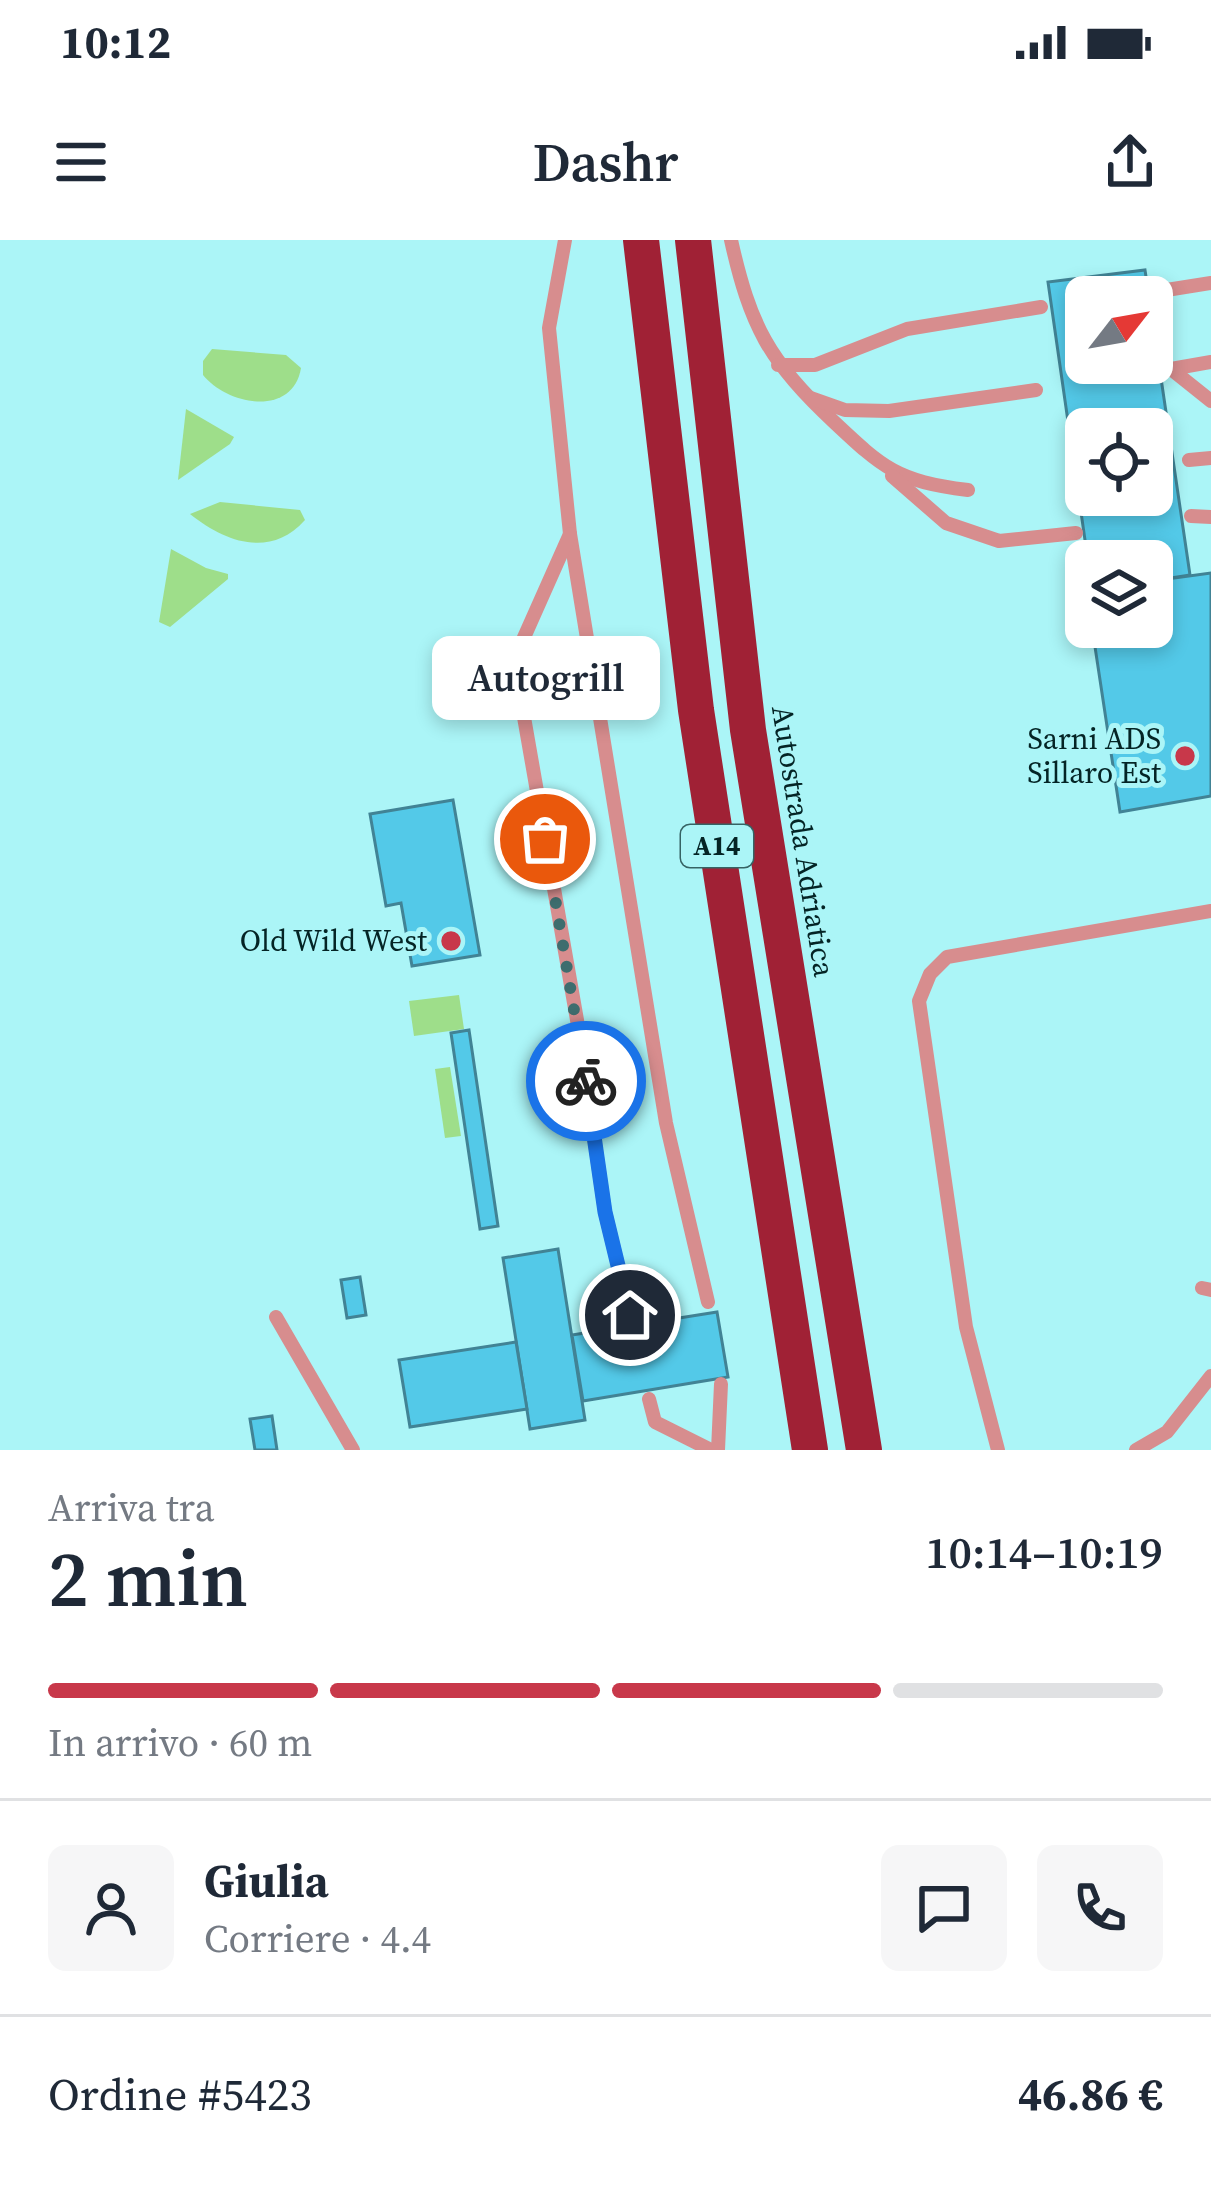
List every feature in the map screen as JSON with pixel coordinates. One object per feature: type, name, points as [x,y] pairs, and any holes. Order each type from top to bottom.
[{"type":"highway","name":"A14","points":[[641,240],[696,710],[810,1450]]},
{"type":"highway","name":"Autostrada Adriatica","points":[[693,240],[748,730],[864,1450]]},
{"type":"lane","points":[[565,240],[549,328],[570,534],[666,1123],[708,1302]]},
{"type":"lane","points":[[731,240],[748,305],[778,365],[946,523],[999,541],[1076,532]]},
{"type":"lane","points":[[1173,289],[1211,283]]},
{"type":"lane","points":[[778,365],[815,365],[907,329],[1041,307]]},
{"type":"lane","points":[[1211,362],[1172,369],[1211,401]]},
{"type":"lane","points":[[805,395],[845,410],[889,411],[1036,390]]},
{"type":"lane","points":[[1189,460],[1211,458]]},
{"type":"lane","points":[[881,466],[926,484],[968,490]]},
{"type":"lane","points":[[1191,516],[1211,518]]},
{"type":"lane","points":[[570,534],[514,660],[577,1019],[605,1212],[630,1315]]},
{"type":"lane","points":[[998,1450],[965,1328],[919,1001],[929,974],[947,957],[1211,911]]},
{"type":"lane","points":[[276,1317],[353,1450]]},
{"type":"lane","points":[[1136,1450],[1167,1432],[1211,1376]]},
{"type":"lane","points":[[650,1399],[655,1422],[714,1450],[721,1384]]},
{"type":"green space","points":[[212,349],[286,355],[301,368],[296,384],[286,394],[258,402],[243,399],[214,386],[203,375],[203,361]]},
{"type":"green space","points":[[186,409],[234,437],[178,480]]},
{"type":"green space","points":[[220,502],[300,510],[305,520],[277,539],[248,542],[218,532],[190,514]]},
{"type":"green space","points":[[171,549],[228,574],[228,579],[170,627],[159,622]]},
{"type":"green space","points":[[459,995],[464,1029],[414,1036],[409,1001]]},
{"type":"green space","points":[[450,1067],[461,1136],[445,1138],[435,1069]]},
{"type":"building","points":[[1145,270],[1146,276],[1096,276]]},
{"type":"building","points":[[1065,280],[1065,384],[1162,384],[1165,408],[1066,408],[1048,282]]},
{"type":"building","points":[[1173,460],[1190,575],[1173,578],[1173,540],[1085,540],[1082,516],[1173,516]]},
{"type":"building","points":[[1211,573],[1211,796],[1120,812],[1095,648],[1173,648],[1173,578]]},
{"type":"building","points":[[453,800],[480,955],[412,966],[401,903],[386,906],[370,814]]},
{"type":"building","points":[[469,1030],[498,1226],[480,1229],[451,1033]]},
{"type":"building","points":[[558,1249],[585,1420],[530,1429],[503,1258]]},
{"type":"building","points":[[360,1277],[366,1315],[347,1318],[341,1280]]},
{"type":"building","points":[[717,1312],[728,1377],[583,1401],[572,1335]]},
{"type":"building","points":[[516,1342],[527,1409],[410,1427],[399,1360]]},
{"type":"building","points":[[272,1416],[277,1450],[255,1450],[250,1419]]},
{"type":"way so far","points":[[545,839],[586,1081]]},
{"type":"place","name":"Sarni ADS Sillaro Est","points":[[1185,756]]},
{"type":"place","name":"Autogrill","points":[[545,839]]},
{"type":"place","name":"Old Wild West","points":[[451,941]]},
{"type":"route","points":[[586,1081],[605,1212],[630,1315]]}]
